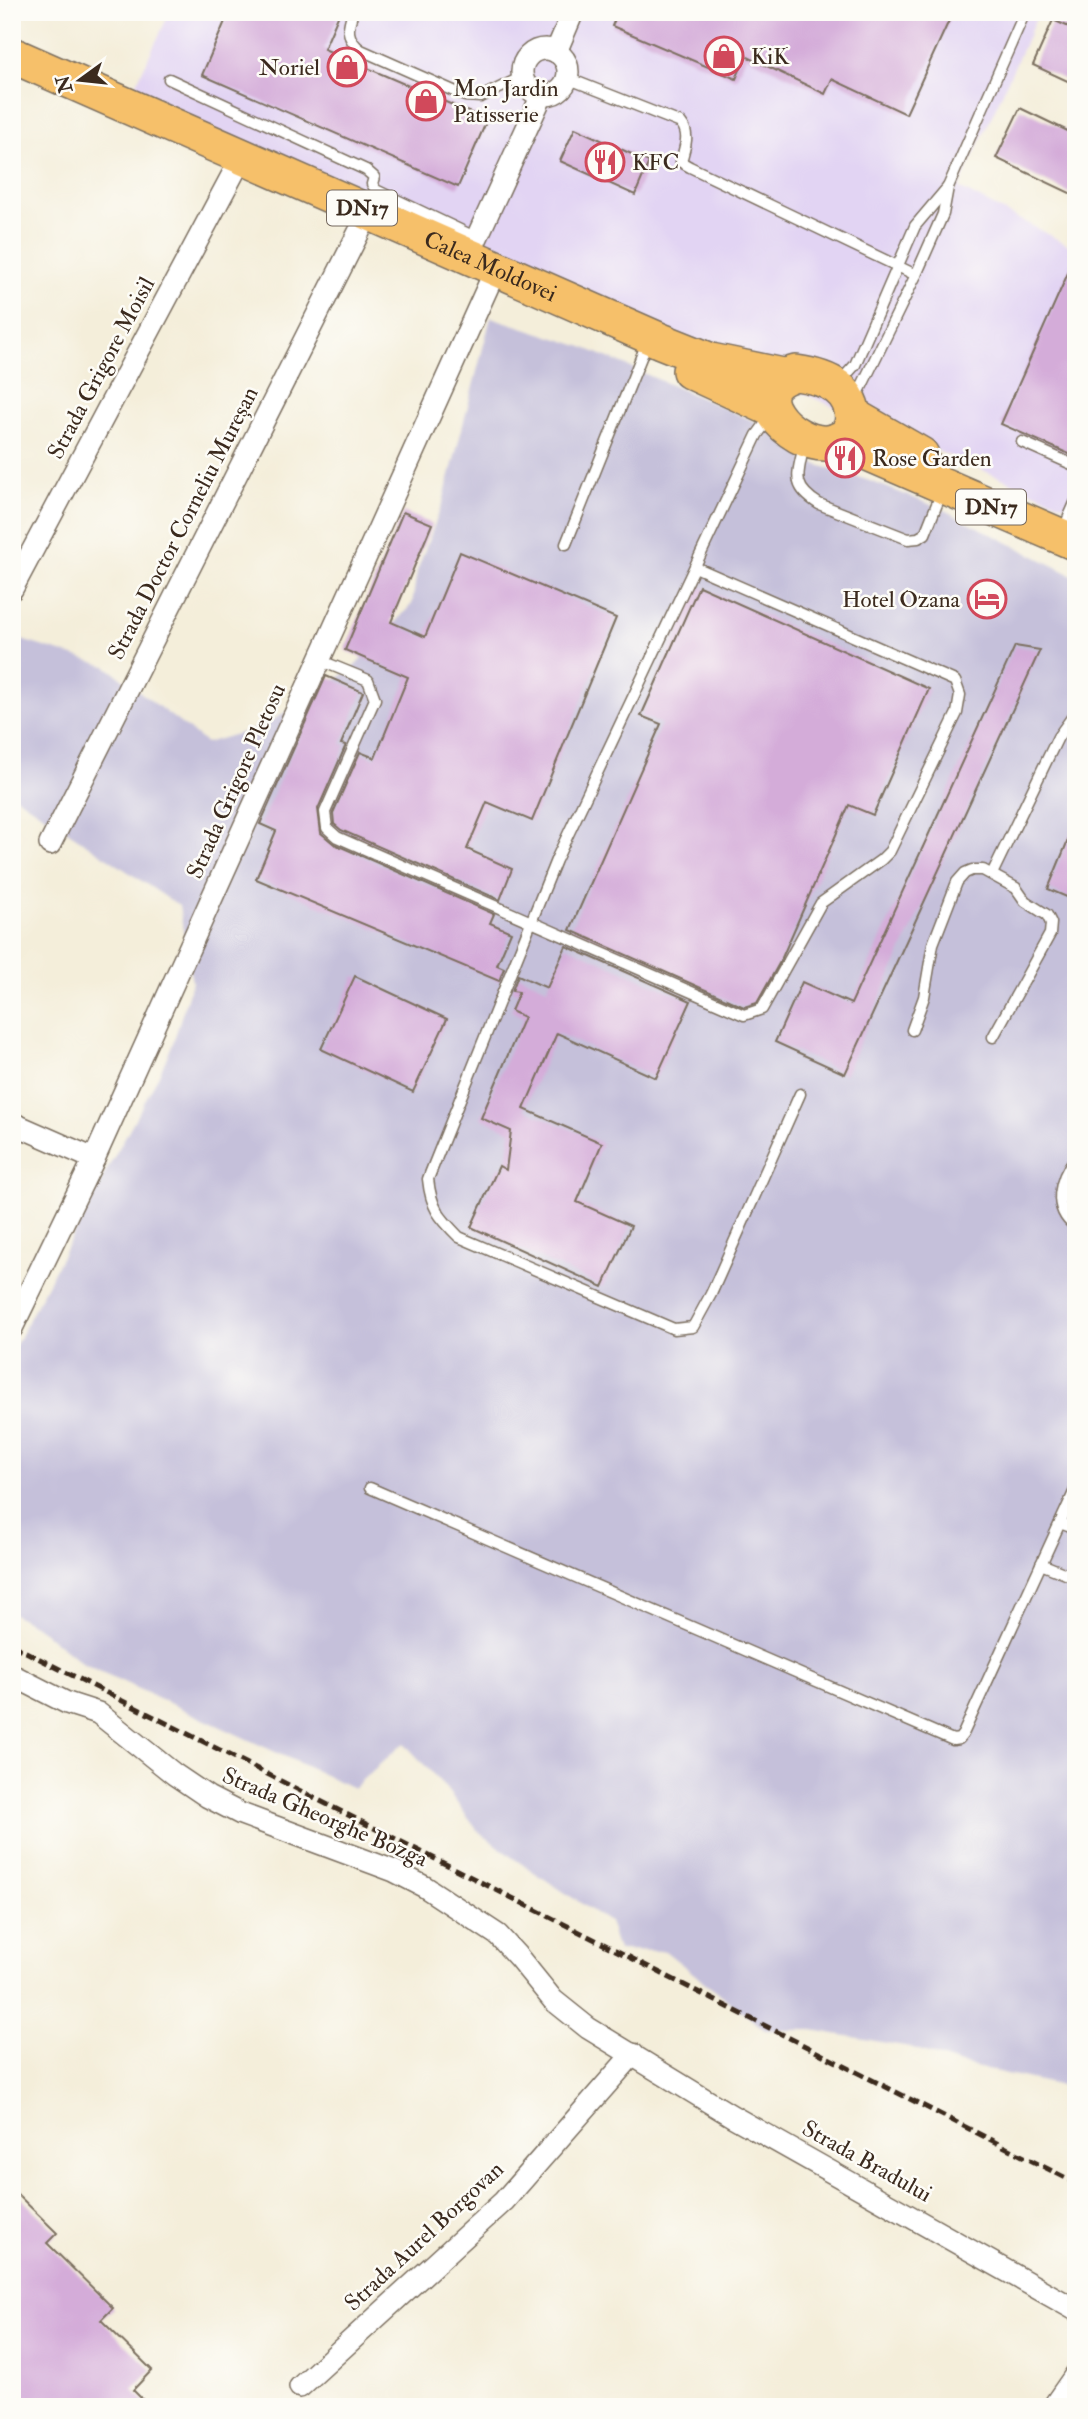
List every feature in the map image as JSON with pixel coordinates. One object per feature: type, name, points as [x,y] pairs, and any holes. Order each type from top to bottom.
[{"type":"main road","name":"Calea Moldovei","points":[[12,55],[473,247],[711,361],[775,399]]},
{"type":"main road","name":"Calea Moldovei","points":[[12,72],[644,350],[775,399]]},
{"type":"main road","points":[[796,373],[814,375],[837,417],[790,430],[775,399],[796,373]]},
{"type":"main road","name":"DN17","points":[[837,417],[944,487],[1074,522]]},
{"type":"main road","name":"DN17","points":[[837,417],[1074,522]]},
{"type":"street","points":[[556,52],[573,12]]},
{"type":"street","points":[[542,49],[556,52],[566,63],[567,78],[559,90],[552,94],[542,94],[530,90],[522,77],[522,69],[528,56],[542,49]]},
{"type":"street","points":[[473,247],[542,94]]},
{"type":"street","name":"Strada Grigore Moisil","points":[[12,589],[235,170]]},
{"type":"street","name":"Strada Doctor Corneliu Mureșan","points":[[50,844],[362,226]]},
{"type":"street","name":"Strada Grigore Pletosu","points":[[12,1328],[19,1297],[94,1159],[490,282]]},
{"type":"street","points":[[12,1123],[94,1159]]},
{"type":"street","name":"Strada Gheorghe Bozga","points":[[12,1675],[67,1703],[98,1713],[174,1774],[208,1797],[242,1814],[394,1871],[425,1887],[498,1935],[553,2000],[588,2028],[633,2054]]},
{"type":"street","name":"Strada Bradului","points":[[633,2054],[732,2116],[1076,2310]]},
{"type":"street","name":"Strada Aurel Borgovan","points":[[300,2387],[504,2201],[633,2054]]},
{"type":"street","points":[[1053,2407],[1076,2374]]},
{"type":"lane","points":[[353,12],[348,30],[354,45],[465,96],[481,97],[522,77]]},
{"type":"lane","points":[[944,487],[925,534],[908,539],[819,504],[802,491],[798,477],[837,417],[866,381],[943,214],[948,187],[1025,12]]},
{"type":"lane","points":[[567,78],[681,123],[687,130],[687,137],[681,162],[916,275]]},
{"type":"lane","points":[[169,79],[366,170],[374,177],[372,184],[376,190],[473,247]]},
{"type":"lane","points":[[837,417],[855,365],[915,226],[948,187]]},
{"type":"lane","points":[[566,544],[644,350]]},
{"type":"lane","points":[[775,399],[556,860],[428,1179],[430,1200],[440,1218],[459,1237],[674,1329],[693,1327],[711,1294],[800,1094]]},
{"type":"lane","points":[[1022,442],[1076,467]]},
{"type":"lane","points":[[319,660],[368,680],[375,699],[326,812],[327,828],[337,837],[744,1014],[762,1009],[821,903],[890,851],[957,713],[960,695],[955,681],[695,567]]},
{"type":"lane","points":[[992,874],[1058,737],[1076,712]]},
{"type":"lane","points":[[912,1030],[924,997],[933,944],[957,881],[972,870],[983,870],[1016,888],[1025,901],[1046,915],[1051,923],[1050,934],[993,1037]]},
{"type":"lane","points":[[1076,1157],[1066,1173],[1060,1198],[1062,1214],[1076,1227]]},
{"type":"lane","points":[[370,1488],[953,1740],[963,1734],[1076,1488]]},
{"type":"lane","points":[[1060,1523],[1076,1529]]},
{"type":"lane","points":[[1041,1564],[1076,1578]]},
{"type":"shaded area","points":[[170,12],[1039,12],[959,188],[1076,249],[1076,510],[126,105]]},
{"type":"shaded area","points":[[491,317],[583,347],[777,431],[815,464],[870,481],[942,509],[1076,577],[1076,2089],[961,2064],[910,2047],[812,2030],[765,2030],[665,1951],[618,1950],[609,1922],[513,1858],[478,1831],[444,1786],[404,1743],[353,1788],[82,1663],[40,1629],[12,1613],[12,1352],[159,1075],[173,1043],[192,982],[179,906],[12,794],[12,637],[106,666],[206,743],[264,726],[353,668],[412,604],[417,571],[443,502]]},
{"type":"building","points":[[229,12],[340,12],[324,49],[487,120],[458,187],[202,75]]},
{"type":"building","points":[[618,12],[953,12],[906,114],[832,79],[825,94],[746,56],[736,79],[612,26]]},
{"type":"building","points":[[1053,20],[1076,30],[1076,85],[1033,65]]},
{"type":"building","points":[[1020,108],[1076,135],[1076,196],[996,158]]},
{"type":"building","name":"KFC","points":[[575,128],[649,162],[635,195],[560,161]]},
{"type":"building","points":[[1076,255],[1076,457],[1001,424]]},
{"type":"building","points":[[403,512],[432,524],[391,622],[425,637],[460,552],[616,618],[532,821],[487,802],[467,849],[512,869],[500,900],[341,830],[334,824],[333,813],[360,752],[375,758],[408,677],[345,650]]},
{"type":"building","points":[[699,586],[929,689],[873,815],[849,805],[781,960],[757,1003],[744,1007],[570,930],[661,724],[641,716]]},
{"type":"building","points":[[1015,646],[1040,650],[845,1074],[775,1042],[802,982],[851,1004]]},
{"type":"building","points":[[326,676],[363,692],[341,744],[346,745],[318,809],[321,833],[334,844],[494,914],[490,923],[511,932],[497,965],[504,968],[499,981],[256,879],[276,831],[260,824]]},
{"type":"building","points":[[1076,823],[1076,901],[1048,889]]},
{"type":"building","points":[[566,946],[691,1001],[656,1078],[557,1033],[524,1109],[602,1143],[577,1202],[631,1226],[603,1287],[471,1227],[499,1166],[506,1170],[511,1131],[481,1118],[524,1017],[511,1011],[519,992],[512,991],[518,975],[547,988]]},
{"type":"building","points":[[355,976],[447,1019],[413,1092],[321,1049]]},
{"type":"building","points":[[12,2189],[57,2233],[47,2243],[113,2308],[101,2320],[152,2370],[133,2390],[150,2407],[12,2407]]},
{"type":"railway","points":[[12,1645],[1076,2183]]},
{"type":"place","name":"KiK","points":[[724,56]]},
{"type":"place","name":"Noriel","points":[[347,67]]},
{"type":"place","name":"Mon Jardin Patisserie","points":[[426,101]]},
{"type":"place","name":"KFC","points":[[605,162]]},
{"type":"place","name":"Rose Garden","points":[[845,458]]},
{"type":"place","name":"Hotel Ozana","points":[[987,599]]}]
